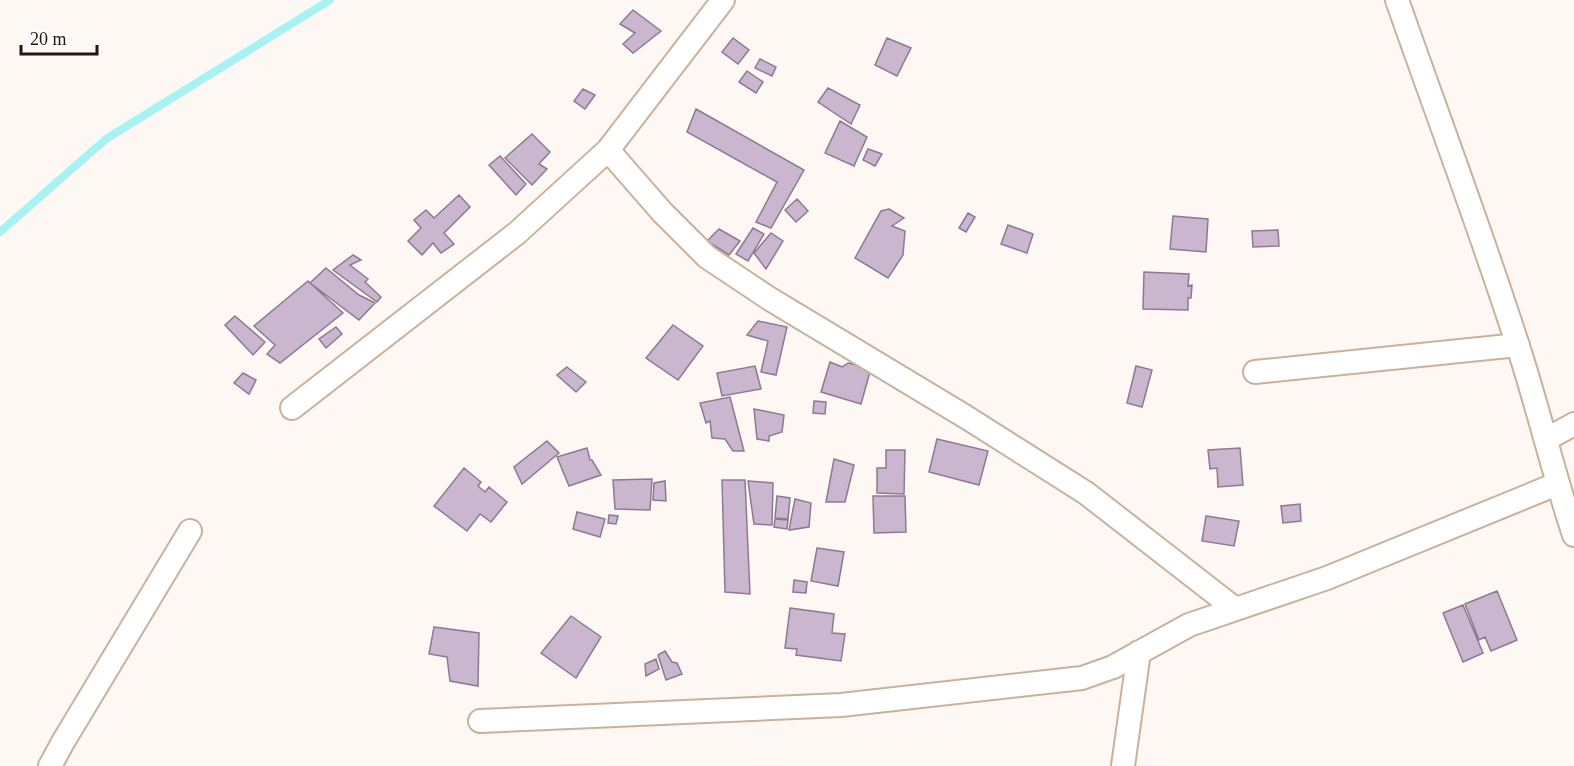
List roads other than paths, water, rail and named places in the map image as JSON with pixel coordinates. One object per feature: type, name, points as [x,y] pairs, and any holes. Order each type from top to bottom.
[{"type":"street","points":[[292,408],[517,233],[608,150],[723,0]]},
{"type":"street","points":[[1397,0],[1518,345],[1547,440],[1557,484],[1574,535]]},
{"type":"street","points":[[608,150],[662,212],[707,257],[770,299],[957,411],[1086,493],[1234,608]]},
{"type":"street","points":[[1255,372],[1518,345]]},
{"type":"street","points":[[1547,440],[1574,424]]},
{"type":"street","points":[[480,721],[841,705],[1082,678],[1113,667],[1189,625],[1327,578],[1557,484]]},
{"type":"street","points":[[50,766],[190,531]]},
{"type":"street","points":[[1123,766],[1139,652]]},
{"type":"waterway","points":[[0,232],[106,139],[330,0]]}]
